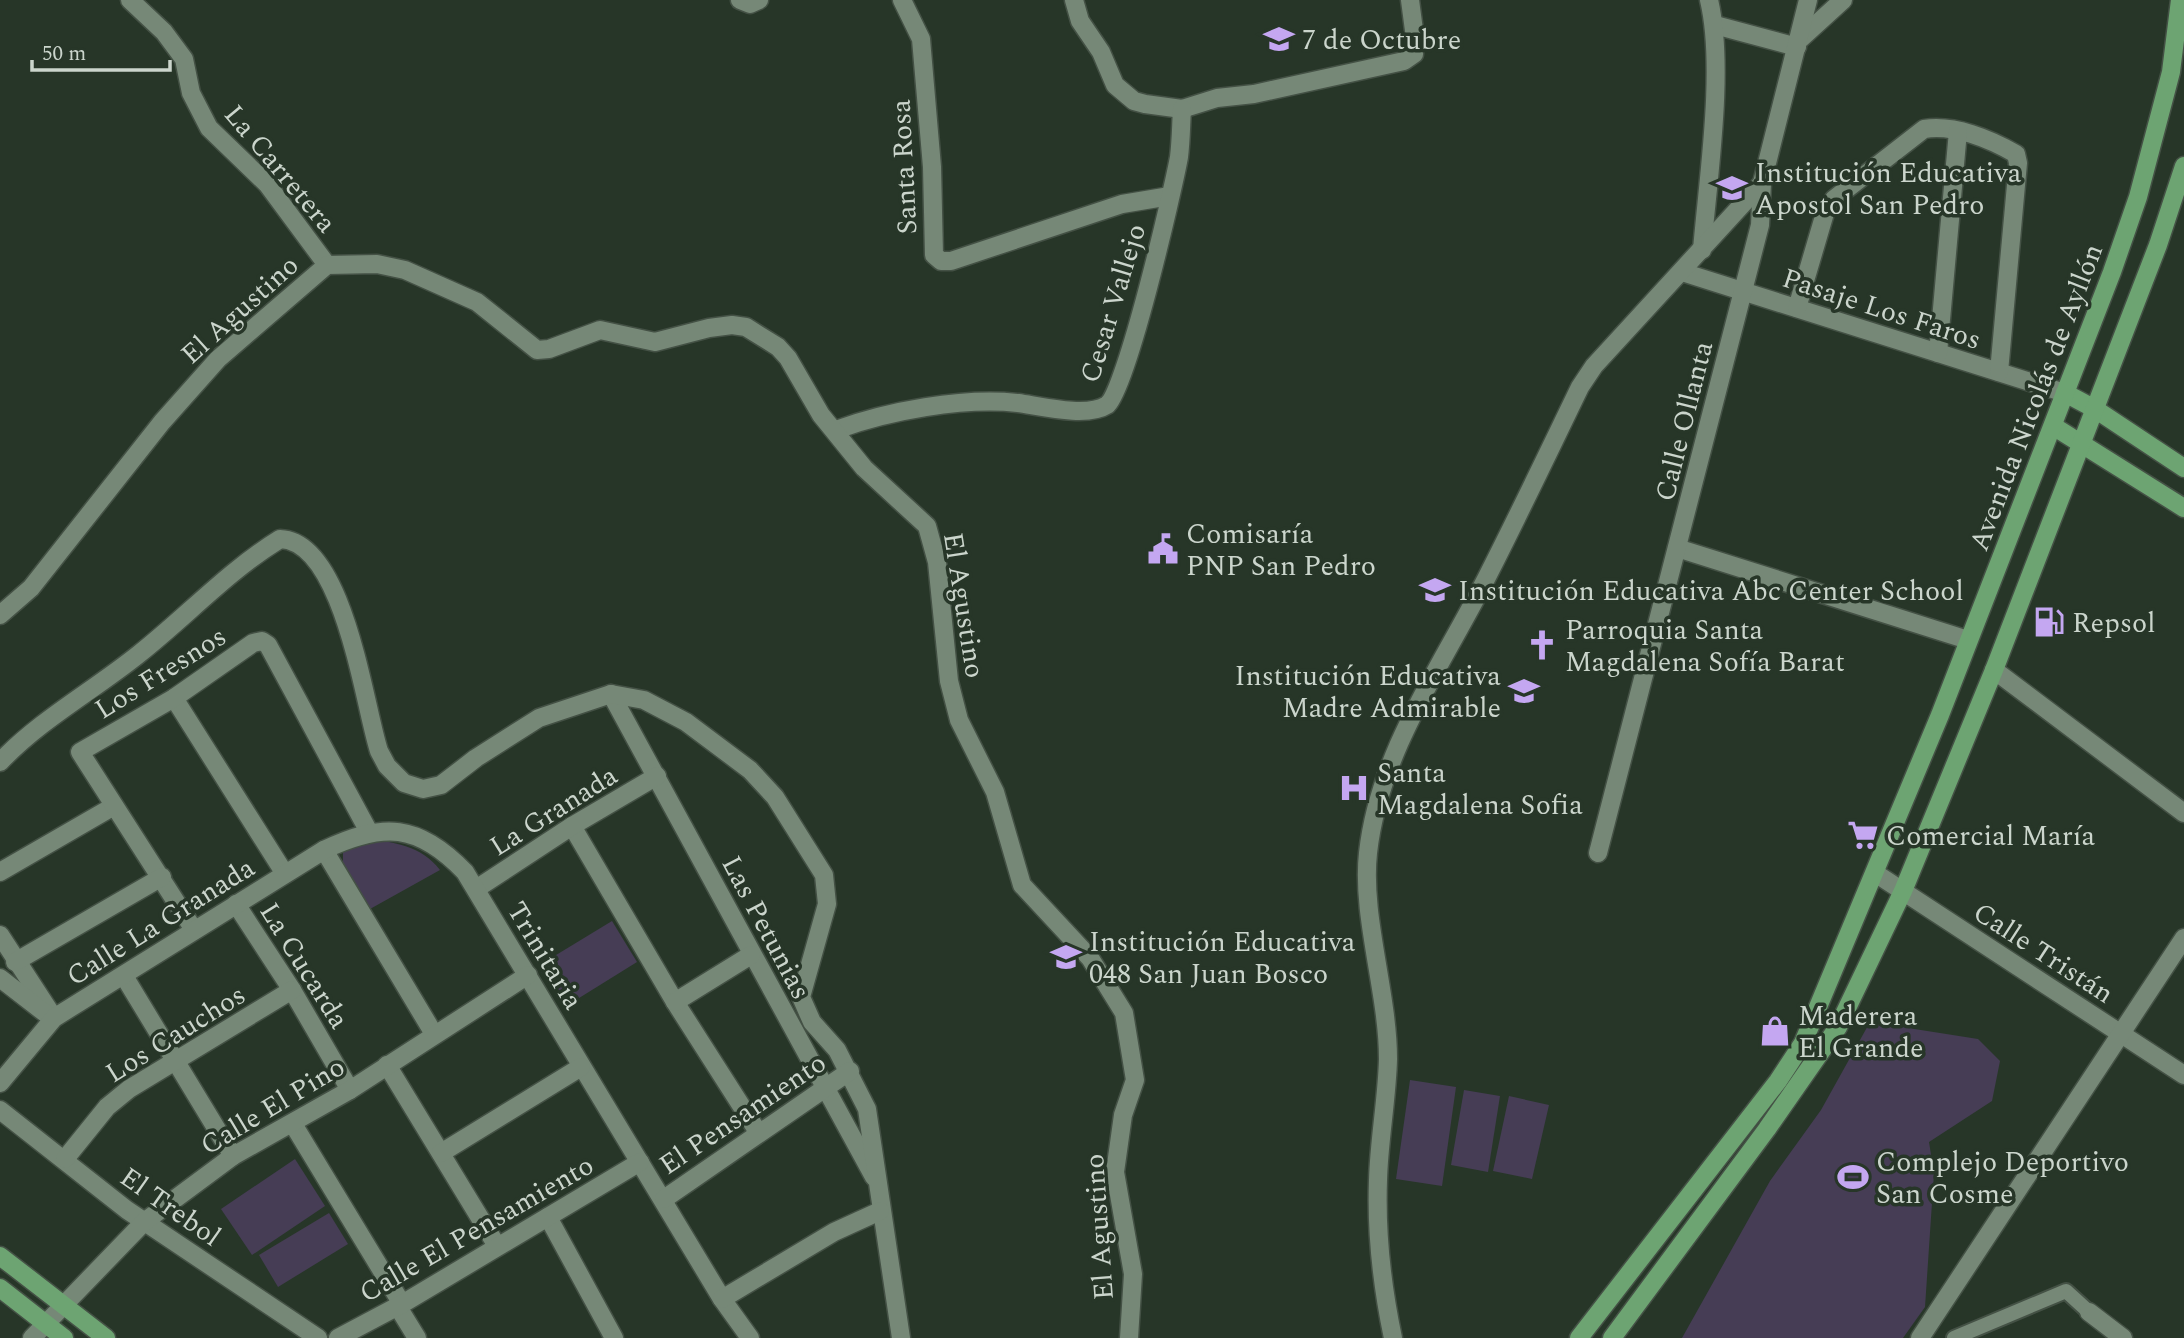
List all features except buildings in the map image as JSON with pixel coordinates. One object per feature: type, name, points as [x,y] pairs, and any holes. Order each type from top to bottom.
[{"type":"main road","name":"Avenida Nicolás de Ayllón","points":[[1579,1338],[1778,1082],[1804,1043],[1875,873],[2053,426],[2138,197],[2171,72],[2180,0]]},
{"type":"main road","points":[[1612,1338],[1767,1129],[1838,1027],[1903,891],[1994,670],[2158,245],[2184,166]]},
{"type":"main road","points":[[2065,393],[2095,409],[2184,468]]},
{"type":"main road","points":[[2053,426],[2184,508]]},
{"type":"main road","points":[[0,1256],[106,1338]]},
{"type":"main road","points":[[0,1288],[64,1338]]},
{"type":"street","name":"La Carretera","points":[[130,0],[164,32],[184,59],[191,93],[209,128],[267,184],[327,265]]},
{"type":"street","points":[[740,0],[750,4],[759,0]]},
{"type":"street","name":"Santa Rosa","points":[[902,0],[921,39],[932,167],[934,255],[941,261],[951,261],[995,249],[1122,204],[1170,196]]},
{"type":"street","points":[[1074,0],[1080,21],[1101,51],[1115,85],[1135,101],[1182,109],[1217,98],[1254,94],[1404,61],[1414,54],[1415,38],[1410,0]]},
{"type":"street","points":[[1702,250],[1712,121],[1715,25],[1709,0]]},
{"type":"street","name":"Calle Ollanta","points":[[1598,853],[1760,225],[1762,183],[1808,0]]},
{"type":"street","points":[[1715,25],[1798,44],[1843,0]]},
{"type":"street","name":"Cesar Vallejo","points":[[836,430],[914,409],[1017,403],[1084,410],[1107,405],[1118,392],[1170,196],[1179,156],[1182,109]]},
{"type":"street","points":[[1797,309],[1822,220],[1834,199],[1924,129],[1940,126],[1958,131],[2016,154],[2000,372]]},
{"type":"street","points":[[1938,353],[1958,131]]},
{"type":"street","points":[[1393,1338],[1384,1296],[1378,1237],[1378,1180],[1387,1039],[1366,876],[1371,827],[1381,790],[1408,727],[1489,574],[1580,387],[1594,366],[1762,183]]},
{"type":"street","name":"El Agustino","points":[[0,615],[31,589],[162,422],[218,359],[327,265],[377,264],[405,270],[477,302],[537,349],[549,349],[600,330],[655,342],[732,325],[746,327],[778,347],[788,358],[821,415],[836,430],[864,468],[927,526],[937,562],[949,681],[959,720],[995,792],[1022,885],[1090,958],[1124,1013],[1135,1080],[1117,1144],[1115,1172],[1120,1216],[1133,1274],[1129,1338]]},
{"type":"street","name":"Pasaje Los Faros","points":[[1682,272],[2065,393]]},
{"type":"street","points":[[0,762],[34,729],[140,654],[247,562],[280,539],[290,540],[318,564],[345,614],[379,751],[387,766],[404,783],[423,789],[441,785],[539,718],[611,694],[655,706],[686,722],[750,770],[775,797],[806,842],[824,875],[827,904],[801,997],[812,1022],[837,1050],[850,1071],[871,1125],[880,1211],[901,1338]]},
{"type":"street","points":[[1677,548],[1968,640]]},
{"type":"street","name":"Los Fresnos","points":[[114,806],[80,752],[174,698],[253,643],[262,641],[268,645],[369,832]]},
{"type":"street","points":[[1994,670],[2184,813]]},
{"type":"street","name":"Las Petunias","points":[[611,694],[877,1183]]},
{"type":"street","points":[[174,698],[285,874]]},
{"type":"street","name":"La Granada","points":[[476,889],[572,826],[657,776]]},
{"type":"street","points":[[0,872],[114,806],[194,930]]},
{"type":"street","points":[[572,826],[675,1002],[758,1132]]},
{"type":"street","name":"Trinitaria","points":[[369,832],[395,831],[417,836],[452,858],[476,889],[722,1299],[750,1338]]},
{"type":"street","name":"Calle La Granada","points":[[0,1083],[54,1018],[324,850],[369,832]]},
{"type":"street","points":[[324,850],[434,1034]]},
{"type":"street","name":"Calle Tristán","points":[[1875,873],[2184,1075]]},
{"type":"street","points":[[15,962],[162,877]]},
{"type":"street","name":"La Cucarda","points":[[236,904],[292,990],[350,1090]]},
{"type":"street","points":[[0,935],[15,962],[54,1018]]},
{"type":"street","points":[[1920,1338],[2184,938]]},
{"type":"street","points":[[675,1002],[751,955]]},
{"type":"street","name":"Calle El Pino","points":[[32,1338],[144,1222],[233,1156],[350,1090],[528,975]]},
{"type":"street","points":[[124,976],[174,1063],[233,1156]]},
{"type":"street","points":[[0,978],[54,1018]]},
{"type":"street","name":"Los Cauchos","points":[[65,1159],[107,1107],[129,1089],[292,990]]},
{"type":"street","points":[[387,1065],[497,1246]]},
{"type":"street","points":[[441,1153],[581,1067]]},
{"type":"street","name":"El Pensamiento","points":[[664,1199],[850,1071]]},
{"type":"street","name":"El Trebol","points":[[0,1110],[144,1222],[318,1338]]},
{"type":"street","points":[[293,1124],[417,1338]]},
{"type":"street","name":"Calle El Pensamiento","points":[[338,1338],[400,1306],[640,1162]]},
{"type":"street","points":[[722,1299],[834,1232],[880,1211]]},
{"type":"street","points":[[548,1217],[614,1338]]},
{"type":"street","points":[[1954,1338],[2066,1292],[2123,1338]]},
{"type":"shaded area","points":[[364,838],[416,850],[440,870],[370,909],[343,868],[343,851]]},
{"type":"shaded area","points":[[612,921],[637,962],[563,1008],[538,966]]},
{"type":"shaded area","name":"Complejo Deportivo San Cosme","points":[[1870,1022],[1978,1039],[2000,1061],[1992,1101],[1929,1142],[1934,1173],[1925,1307],[1903,1338],[1682,1338],[1770,1181],[1821,1110]]},
{"type":"shaded area","points":[[1410,1080],[1456,1087],[1442,1186],[1396,1179]]},
{"type":"shaded area","points":[[1464,1090],[1500,1096],[1488,1172],[1451,1165]]},
{"type":"shaded area","points":[[1509,1096],[1549,1105],[1532,1179],[1493,1171]]},
{"type":"shaded area","points":[[295,1159],[325,1206],[252,1255],[221,1209]]},
{"type":"shaded area","points":[[329,1213],[348,1244],[278,1287],[259,1255]]},
{"type":"place","name":"7 de Octubre","points":[[1279,39]]},
{"type":"place","name":"Institución Educativa Apostol San Pedro","points":[[1732,188]]},
{"type":"place","name":"Comisaría PNP San Pedro","points":[[1163,549]]},
{"type":"place","name":"Institución Educativa Abc Center School","points":[[1435,590]]},
{"type":"place","name":"Repsol","points":[[2049,622]]},
{"type":"place","name":"Parroquia Santa Magdalena Sofía Barat","points":[[1542,645]]},
{"type":"place","name":"Institución Educativa Madre Admirable","points":[[1524,691]]},
{"type":"place","name":"Santa Magdalena Sofia","points":[[1354,788]]},
{"type":"place","name":"Comercial María","points":[[1863,835]]},
{"type":"place","name":"Institución Educativa 048 San Juan Bosco","points":[[1066,957]]},
{"type":"place","name":"Maderera El Grande","points":[[1775,1031]]},
{"type":"place","name":"Complejo Deportivo San Cosme","points":[[1853,1177]]}]
